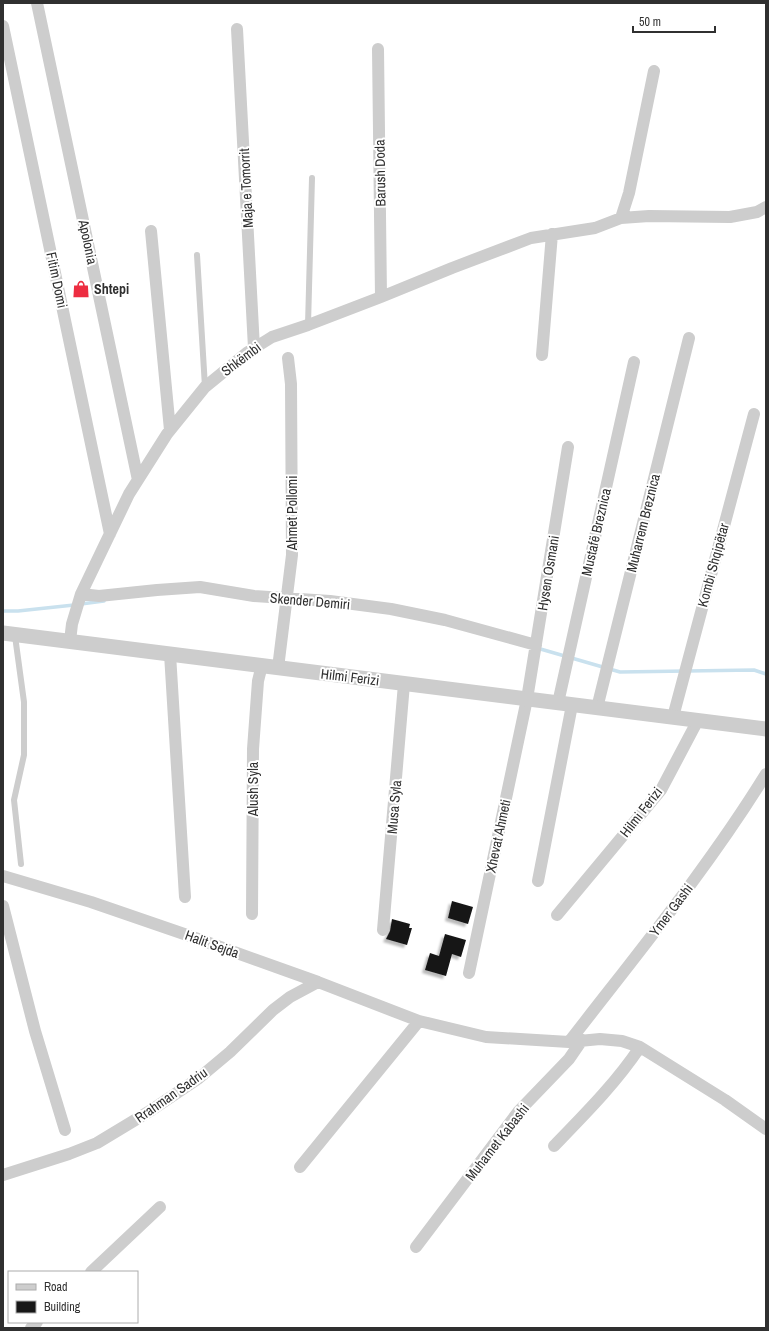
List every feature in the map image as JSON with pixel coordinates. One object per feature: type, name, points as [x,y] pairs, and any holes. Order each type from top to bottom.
[{"type":"street","name":"Apolonia","points":[[38,3],[138,480]]},
{"type":"street","name":"Fitim Domi","points":[[3,26],[110,534]]},
{"type":"street","name":"Maja e Tomorrit","points":[[237,28],[254,348]]},
{"type":"street","name":"Barush Doda","points":[[378,49],[381,298]]},
{"type":"street","points":[[621,218],[629,193],[654,71]]},
{"type":"street","name":"Shkëmbi","points":[[70,641],[72,624],[79,596],[129,494],[170,430],[205,386],[254,348],[272,337],[381,298],[452,268],[531,238],[595,228],[621,218],[649,216],[730,217],[757,212],[766,207]]},
{"type":"street","points":[[151,231],[170,430]]},
{"type":"street","points":[[542,355],[552,234]]},
{"type":"street","name":"Muharrem Breznica","points":[[597,708],[689,338]]},
{"type":"street","name":"Ahmet Pollomi","points":[[278,668],[292,555],[293,504],[291,384],[288,358]]},
{"type":"street","name":"Mustafë Breznica","points":[[538,881],[565,704],[567,664],[634,362]]},
{"type":"street","name":"Kombi Shqipëtar","points":[[673,717],[754,414]]},
{"type":"street","name":"Hysen Osmani","points":[[527,699],[568,447]]},
{"type":"street","name":"Skender Demiri","points":[[79,596],[99,596],[200,587],[287,602],[330,601],[391,609],[445,620],[535,649]]},
{"type":"street","name":"Hilmi Ferizi","points":[[9,634],[766,729]]},
{"type":"street","points":[[170,654],[185,897]]},
{"type":"street","name":"Alush Syla","points":[[252,914],[253,749],[258,681],[262,665]]},
{"type":"street","name":"Musa Syla","points":[[383,930],[404,684]]},
{"type":"street","name":"Xhevat Ahmeti","points":[[469,973],[527,699]]},
{"type":"street","name":"Hilmi Ferizi","points":[[558,915],[661,790],[698,720]]},
{"type":"street","name":"Ymer Gashi","points":[[569,1042],[685,892],[743,812],[766,774]]},
{"type":"street","name":"Halit Sejda","points":[[3,876],[90,902],[318,982],[418,1021],[486,1038],[569,1042]]},
{"type":"street","points":[[3,906],[35,1031],[65,1130]]},
{"type":"street","name":"Rrahman Sadriu","points":[[3,1175],[69,1154],[97,1142],[144,1115],[199,1078],[230,1052],[273,1010],[290,997],[318,982]]},
{"type":"street","points":[[300,1167],[418,1021]]},
{"type":"street","points":[[569,1042],[600,1039],[622,1041],[640,1046],[762,1126],[766,1113]]},
{"type":"street","name":"Muhamet Kabashi","points":[[416,1247],[518,1112],[569,1060],[582,1040]]},
{"type":"street","points":[[554,1146],[626,1068],[640,1046]]},
{"type":"street","points":[[92,1271],[160,1208]]},
{"type":"lane","points":[[308,325],[312,178]]},
{"type":"lane","points":[[197,255],[205,386]]},
{"type":"lane","points":[[9,634],[24,702],[24,755],[14,800],[21,864]]},
{"type":"building","points":[[452,901],[473,907],[468,924],[448,918]]},
{"type":"building","points":[[392,919],[410,924],[409,928],[412,928],[407,945],[386,939],[390,931]]},
{"type":"building","points":[[445,934],[466,940],[461,957],[452,954],[446,976],[425,970],[430,953],[439,956]]},
{"type":"waterway","points":[[81,604],[104,601]]},
{"type":"waterway","points":[[3,611],[18,611],[74,605]]},
{"type":"waterway","points":[[537,648],[620,672],[754,670],[766,674]]},
{"type":"place","name":"Shtepi","points":[[81,289]]}]
